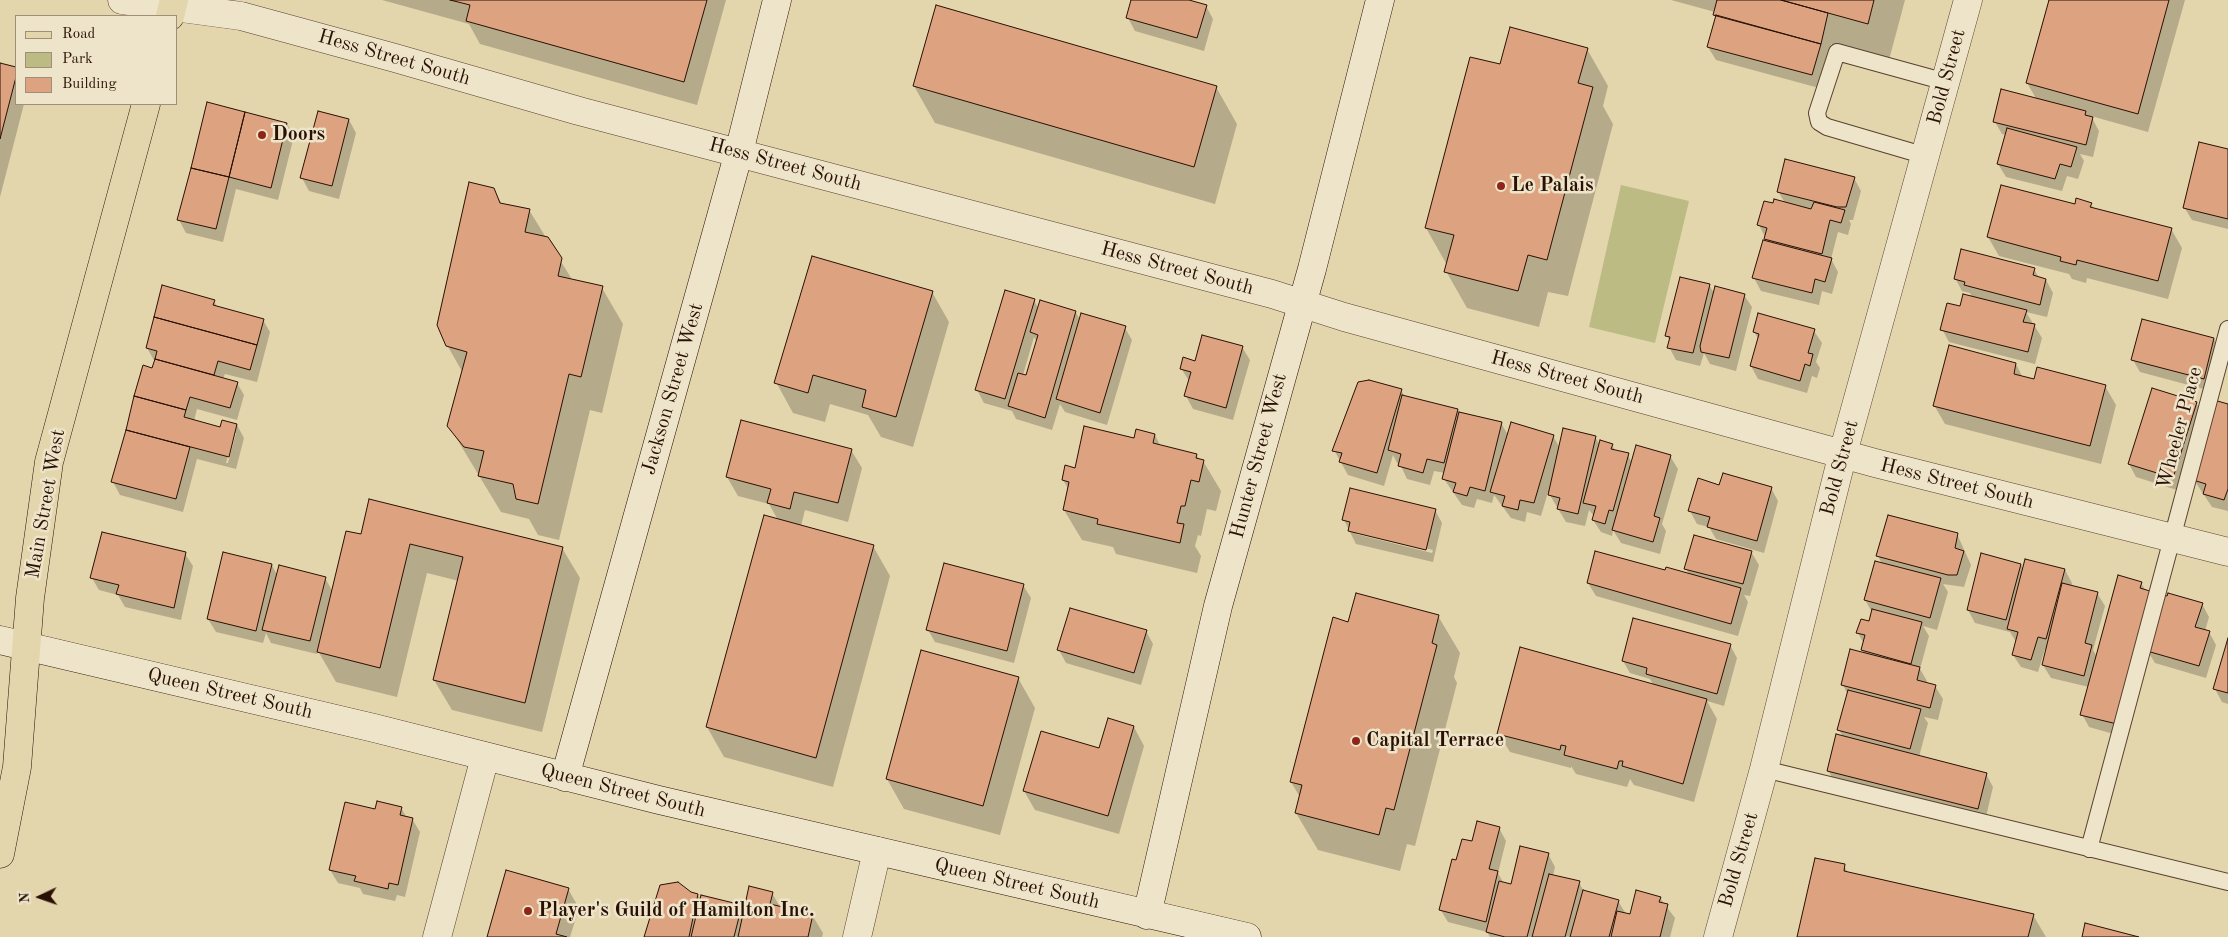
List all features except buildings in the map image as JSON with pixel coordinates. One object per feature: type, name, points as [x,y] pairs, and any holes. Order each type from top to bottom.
[{"type":"main road","name":"Main Street West","points":[[0,854],[17,767],[30,598],[49,462],[146,105]]},
{"type":"street","name":"Hess Street South","points":[[122,0],[241,16],[579,111],[1272,294],[1302,304],[1843,453],[2228,552]]},
{"type":"street","name":"Jackson Street West","points":[[565,777],[739,152],[778,0]]},
{"type":"street","name":"Hunter Street West","points":[[1148,914],[1218,606],[1302,304],[1380,0]]},
{"type":"street","name":"Bold Street","points":[[1718,937],[1764,769],[1843,453],[1968,0]]},
{"type":"street","name":"Queen Street South","points":[[0,640],[374,728],[565,777],[1247,937]]},
{"type":"street","points":[[437,937],[485,757]]},
{"type":"street","points":[[857,937],[877,851]]},
{"type":"lane","points":[[1926,156],[1828,127],[1819,122],[1818,112],[1837,52],[1946,82]]},
{"type":"lane","name":"Wheeler Place","points":[[2089,848],[2228,329]]},
{"type":"lane","points":[[1764,769],[2228,882]]},
{"type":"green space","points":[[1621,185],[1689,201],[1655,343],[1589,327]]},
{"type":"place","name":"Doors","points":[[262,135]]},
{"type":"place","name":"Le Palais","points":[[1501,186]]},
{"type":"place","name":"Capital Terrace","points":[[1356,741]]},
{"type":"place","name":"Player's Guild of Hamilton Inc.","points":[[528,911]]}]
